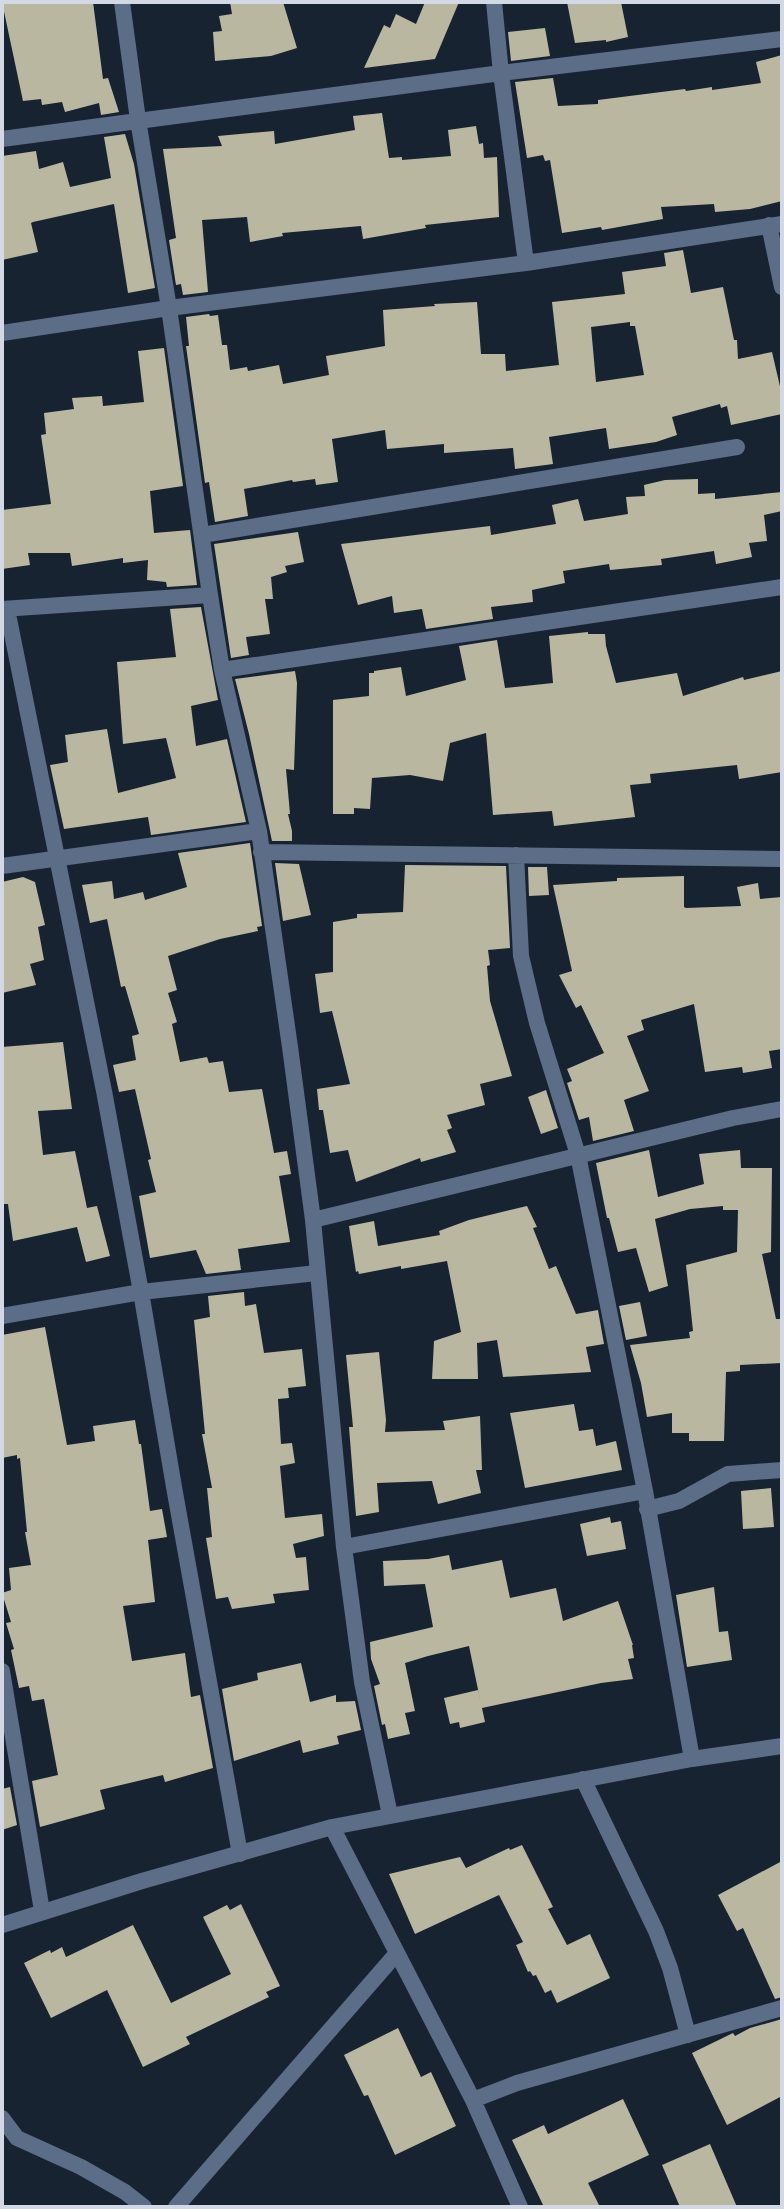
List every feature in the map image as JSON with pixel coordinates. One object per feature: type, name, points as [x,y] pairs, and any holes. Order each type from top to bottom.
[{"type":"street","points":[[122,2],[222,670],[259,831],[313,1220],[344,1547],[362,1682],[390,1815]]},
{"type":"street","points":[[494,2],[526,263]]},
{"type":"street","points":[[2,139],[782,39]]},
{"type":"street","points":[[2,333],[169,308],[526,263],[776,224],[782,287]]},
{"type":"street","points":[[202,535],[737,447]]},
{"type":"street","points":[[222,670],[782,587]]},
{"type":"street","points":[[210,595],[4,609],[57,858],[141,1292],[240,1854]]},
{"type":"street","points":[[2,866],[259,831]]},
{"type":"street","points":[[261,852],[782,859]]},
{"type":"street","points":[[516,855],[521,956],[528,990],[578,1155],[645,1491],[692,1759]]},
{"type":"street","points":[[313,1220],[733,1118],[782,1109]]},
{"type":"street","points":[[2,1316],[141,1292],[317,1273]]},
{"type":"street","points":[[647,1509],[679,1501],[728,1474],[782,1470]]},
{"type":"street","points":[[344,1547],[645,1491]]},
{"type":"street","points":[[2,1671],[42,1911]]},
{"type":"street","points":[[2,1925],[332,1827],[692,1759],[781,1749]]},
{"type":"street","points":[[583,1779],[656,1931],[670,1968],[688,2035]]},
{"type":"street","points":[[332,1827],[473,2100],[520,2207]]},
{"type":"street","points":[[176,2207],[397,1953]]},
{"type":"street","points":[[473,2100],[517,2083],[782,2008]]},
{"type":"street","points":[[2,2118],[10,2142],[81,2167],[125,2192],[144,2207]]},
{"type":"building","points":[[2,2],[93,2],[103,79],[108,78],[119,112],[101,115],[99,103],[65,112],[62,102],[42,105],[41,99],[23,101]]},
{"type":"building","points":[[230,2],[283,2],[297,48],[271,56],[215,61],[213,32],[222,31],[219,16],[232,14]]},
{"type":"building","points":[[425,2],[459,2],[435,59],[364,68],[384,25],[390,28],[396,14],[416,24]]},
{"type":"building","points":[[567,2],[621,2],[628,37],[606,42],[575,43]]},
{"type":"building","points":[[545,28],[550,56],[511,61],[508,32]]},
{"type":"building","points":[[782,55],[782,201],[750,209],[715,212],[714,204],[661,207],[663,219],[602,230],[601,227],[562,233],[550,160],[545,161],[543,155],[527,158],[515,82],[553,78],[558,106],[598,104],[598,100],[761,83],[756,62]]},
{"type":"building","points":[[382,113],[389,158],[402,157],[402,160],[451,156],[448,130],[476,126],[479,144],[483,143],[484,158],[497,157],[499,217],[425,225],[426,228],[363,239],[361,226],[282,233],[283,236],[250,242],[247,217],[202,220],[208,292],[183,295],[181,284],[176,285],[169,240],[176,238],[163,149],[222,146],[218,136],[274,131],[275,144],[355,130],[353,116]]},
{"type":"building","points":[[125,134],[134,164],[155,288],[128,293],[114,204],[31,223],[38,252],[2,260],[2,156],[36,151],[39,169],[63,162],[70,187],[111,178],[104,137]]},
{"type":"building","points":[[683,250],[691,293],[723,287],[734,340],[737,340],[738,359],[772,352],[782,395],[782,414],[731,425],[727,406],[721,408],[720,404],[672,417],[677,435],[656,442],[609,449],[606,428],[549,437],[553,464],[515,469],[513,448],[444,453],[444,444],[387,449],[385,430],[332,439],[338,482],[316,485],[315,479],[292,480],[244,489],[248,516],[215,522],[209,482],[205,483],[186,346],[189,346],[186,317],[218,315],[222,345],[227,345],[230,370],[247,367],[248,371],[279,365],[283,384],[329,375],[326,356],[385,346],[383,310],[434,304],[477,302],[481,354],[505,354],[506,371],[559,365],[552,302],[625,294],[622,272],[666,266],[664,253]],"holes":[[[630,322],[630,326],[635,326],[644,375],[596,382],[591,327]]]},
{"type":"building","points":[[164,348],[183,486],[150,491],[154,533],[190,530],[197,585],[167,587],[166,582],[147,580],[148,560],[123,563],[123,558],[72,566],[70,553],[28,553],[30,565],[2,569],[2,510],[51,504],[41,435],[46,434],[44,413],[74,409],[72,398],[102,396],[103,406],[144,402],[138,351]]},
{"type":"building","points":[[698,479],[698,494],[715,493],[715,499],[782,492],[782,511],[764,515],[767,541],[749,543],[752,557],[716,564],[714,551],[661,559],[662,565],[610,570],[609,564],[563,571],[565,583],[532,590],[533,602],[491,607],[493,619],[426,629],[422,609],[394,613],[392,596],[358,605],[341,544],[490,526],[491,535],[556,524],[552,505],[578,499],[584,521],[628,514],[626,497],[645,496],[644,485],[665,480]]},
{"type":"building","points":[[298,532],[304,562],[285,566],[287,572],[271,577],[273,599],[265,599],[270,634],[246,637],[249,655],[231,658],[214,544]]},
{"type":"building","points":[[201,607],[218,700],[191,706],[196,746],[227,739],[246,822],[151,835],[148,817],[64,829],[50,765],[68,762],[65,735],[107,729],[118,793],[176,778],[166,738],[123,744],[117,662],[176,657],[170,609]]},
{"type":"building","points":[[588,632],[605,634],[616,683],[677,673],[683,696],[743,677],[744,680],[782,671],[782,772],[739,779],[737,765],[650,774],[651,783],[630,785],[635,817],[554,826],[552,811],[493,815],[486,733],[450,743],[443,781],[410,775],[372,778],[370,809],[354,808],[354,814],[333,814],[333,700],[369,696],[369,673],[401,667],[406,696],[466,680],[459,646],[497,640],[505,688],[553,683],[549,636]]},
{"type":"building","points":[[295,671],[294,770],[286,769],[292,841],[272,841],[235,679]]},
{"type":"building","points":[[250,843],[262,926],[257,927],[258,931],[220,939],[168,956],[177,990],[168,993],[177,1022],[172,1024],[180,1062],[207,1057],[209,1063],[223,1061],[229,1092],[262,1089],[274,1153],[287,1151],[291,1174],[279,1176],[290,1242],[238,1249],[241,1270],[206,1274],[196,1250],[150,1258],[139,1196],[156,1192],[148,1160],[151,1159],[135,1089],[119,1092],[113,1065],[136,1060],[132,1036],[139,1034],[125,986],[121,987],[107,919],[90,923],[82,885],[112,881],[114,899],[143,892],[145,900],[187,887],[178,853]]},
{"type":"building","points":[[275,863],[299,864],[311,915],[283,921]]},
{"type":"building","points":[[405,865],[506,866],[510,948],[488,950],[490,965],[487,966],[490,1001],[512,1076],[480,1084],[485,1105],[447,1115],[452,1128],[447,1130],[456,1152],[421,1162],[420,1158],[356,1182],[348,1150],[330,1153],[323,1110],[319,1110],[317,1089],[350,1084],[332,1011],[320,1013],[315,974],[333,972],[333,922],[357,918],[357,914],[403,912]]},
{"type":"building","points":[[528,867],[547,867],[549,895],[529,896]]},
{"type":"building","points":[[684,876],[686,908],[741,906],[737,887],[758,883],[760,899],[782,897],[782,1049],[769,1051],[772,1068],[743,1073],[742,1067],[705,1072],[694,1004],[641,1020],[644,1030],[627,1036],[649,1091],[624,1100],[634,1131],[593,1141],[589,1117],[579,1120],[567,1083],[572,1081],[567,1069],[604,1053],[581,1005],[576,1008],[559,975],[572,971],[553,885],[617,881],[617,878]]},
{"type":"building","points":[[23,877],[35,882],[45,925],[38,927],[44,960],[30,964],[36,985],[2,993],[2,882]]},
{"type":"building","points":[[63,1042],[72,1109],[38,1111],[43,1155],[75,1151],[87,1208],[97,1206],[110,1256],[86,1262],[77,1227],[13,1241],[8,1204],[4,1204],[2,1047]]},
{"type":"building","points":[[546,1090],[558,1128],[541,1134],[528,1097]]},
{"type":"building","points":[[649,1150],[658,1197],[704,1184],[699,1154],[740,1150],[741,1168],[772,1168],[771,1252],[762,1254],[776,1319],[782,1319],[782,1363],[740,1365],[740,1371],[726,1372],[724,1441],[689,1441],[689,1433],[672,1433],[672,1413],[647,1417],[630,1345],[690,1338],[689,1332],[693,1331],[686,1265],[737,1252],[738,1210],[723,1210],[723,1206],[690,1209],[655,1219],[668,1286],[649,1292],[636,1248],[618,1252],[607,1218],[596,1163]]},
{"type":"building","points":[[527,1206],[537,1227],[533,1228],[549,1269],[556,1266],[576,1314],[598,1310],[604,1344],[586,1347],[591,1372],[503,1377],[497,1340],[477,1343],[478,1379],[432,1379],[434,1341],[461,1332],[447,1261],[359,1274],[356,1272],[349,1226],[374,1221],[378,1246],[440,1235],[439,1231],[469,1220]]},
{"type":"building","points":[[244,1292],[245,1306],[256,1304],[264,1353],[302,1349],[306,1386],[288,1388],[289,1398],[278,1399],[281,1444],[292,1443],[295,1463],[280,1466],[285,1518],[322,1514],[324,1536],[293,1544],[296,1558],[306,1557],[309,1590],[273,1594],[275,1603],[232,1609],[228,1597],[216,1599],[206,1538],[212,1537],[207,1488],[212,1488],[202,1434],[205,1434],[194,1320],[210,1317],[208,1296]]},
{"type":"building","points":[[640,1302],[647,1336],[626,1340],[619,1306]]},
{"type":"building","points":[[45,1327],[67,1445],[95,1441],[93,1426],[135,1420],[150,1511],[162,1509],[167,1537],[148,1540],[155,1602],[123,1606],[132,1661],[185,1653],[191,1697],[200,1695],[213,1768],[165,1782],[163,1775],[100,1790],[105,1809],[40,1827],[32,1781],[58,1775],[44,1699],[32,1701],[29,1686],[19,1688],[11,1650],[14,1649],[6,1623],[11,1622],[2,1593],[11,1590],[9,1568],[31,1565],[25,1532],[20,1458],[17,1459],[17,1455],[2,1458],[2,1335]]},
{"type":"building","points":[[379,1352],[385,1432],[445,1430],[443,1421],[480,1416],[482,1470],[476,1470],[481,1493],[438,1504],[432,1481],[377,1483],[379,1512],[356,1516],[349,1427],[353,1427],[346,1355]]},
{"type":"building","points":[[574,1404],[579,1431],[593,1429],[596,1446],[616,1441],[622,1470],[525,1488],[510,1413]]},
{"type":"building","points":[[771,1488],[774,1527],[743,1529],[741,1491]]},
{"type":"building","points":[[610,1517],[611,1523],[621,1521],[626,1549],[587,1556],[580,1524]]},
{"type":"building","points":[[449,1555],[452,1570],[502,1560],[510,1598],[556,1588],[563,1621],[618,1601],[633,1645],[634,1658],[628,1659],[633,1679],[482,1708],[485,1722],[460,1728],[459,1722],[450,1724],[444,1698],[478,1690],[481,1704],[469,1646],[428,1656],[405,1663],[415,1711],[405,1713],[410,1734],[388,1739],[374,1686],[380,1684],[371,1659],[370,1642],[433,1627],[425,1584],[384,1586],[383,1561]]},
{"type":"building","points":[[714,1587],[719,1632],[728,1631],[732,1660],[687,1667],[676,1595]]},
{"type":"building","points":[[301,1663],[310,1702],[336,1695],[336,1702],[355,1701],[361,1730],[337,1736],[339,1744],[303,1753],[300,1740],[234,1761],[222,1689],[258,1680],[257,1673]]},
{"type":"building","points":[[10,1787],[17,1825],[2,1830],[2,1789]]},
{"type":"building","points":[[522,1845],[553,1907],[548,1909],[567,1945],[590,1934],[610,1978],[557,2003],[551,1990],[545,1993],[536,1975],[528,1972],[516,1945],[523,1942],[499,1895],[415,1934],[389,1874],[460,1857],[466,1868]]},
{"type":"building","points":[[782,1861],[782,1997],[775,1999],[743,1928],[737,1931],[718,1895]]},
{"type":"building","points":[[241,1904],[280,1986],[266,1992],[269,1997],[186,2037],[190,2044],[143,2067],[107,1990],[51,2018],[24,1963],[62,1947],[66,1957],[133,1925],[171,2003],[231,1974],[203,1917],[227,1905],[230,1910]]},
{"type":"building","points":[[782,2019],[782,2096],[727,2125],[692,2053],[733,2033],[735,2036],[750,2028]]},
{"type":"building","points":[[398,2028],[421,2077],[431,2072],[456,2126],[395,2155],[368,2095],[364,2096],[344,2055]]},
{"type":"building","points":[[623,2099],[649,2155],[588,2183],[600,2207],[544,2207],[512,2140],[544,2125],[548,2134]]},
{"type":"building","points":[[710,2144],[737,2207],[680,2207],[662,2165]]}]
